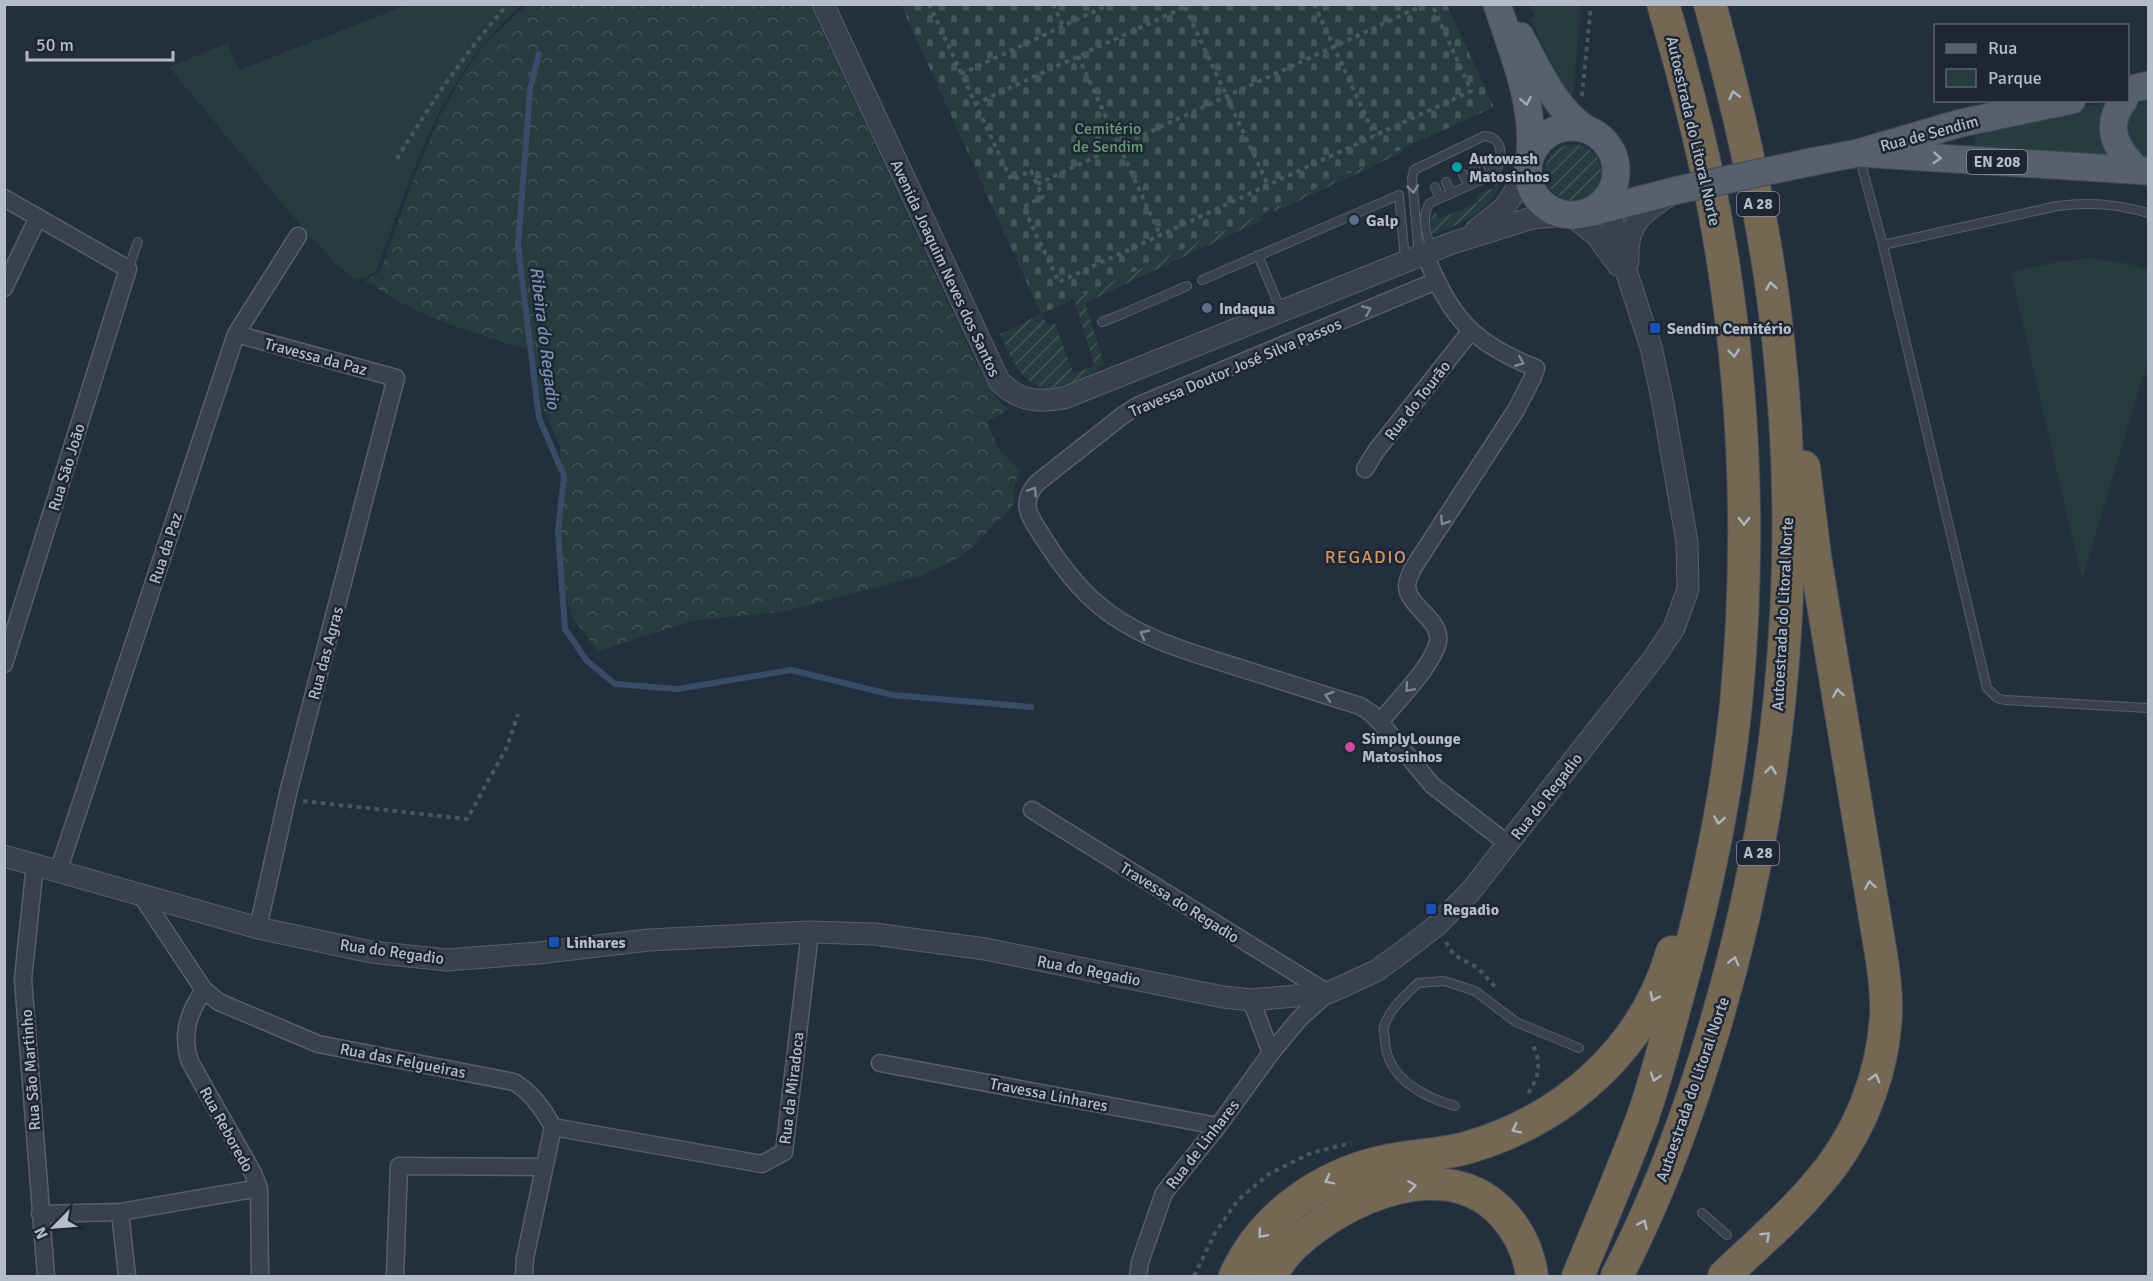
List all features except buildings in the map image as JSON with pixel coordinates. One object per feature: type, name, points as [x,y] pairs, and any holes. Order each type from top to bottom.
[{"type":"highway","name":"Autoestrada do Litoral Norte","points":[[1578,1276],[1605,1215],[1643,1116],[1675,1008],[1700,915],[1715,840],[1735,708],[1743,580],[1743,463],[1733,342],[1714,212],[1696,127],[1663,4]]},
{"type":"highway","name":"Autoestrada do Litoral Norte","points":[[1617,1276],[1642,1227],[1693,1094],[1727,985],[1754,875],[1770,778],[1779,710],[1785,633],[1787,504],[1784,407],[1775,314],[1755,185],[1710,4]]},
{"type":"highway","points":[[1724,1276],[1812,1191],[1842,1151],[1853,1133],[1871,1091],[1879,1063],[1886,1014],[1880,948],[1815,556],[1801,449],[1784,407]]},
{"type":"highway","points":[[1235,1276],[1252,1247],[1271,1223],[1299,1198],[1328,1181],[1371,1164],[1463,1149],[1502,1136],[1544,1114],[1580,1089],[1610,1063],[1645,1015],[1666,971],[1680,921],[1700,915]]},
{"type":"highway","points":[[1270,1276],[1289,1249],[1303,1236],[1346,1208],[1384,1192],[1424,1184],[1466,1189],[1498,1208],[1523,1243],[1532,1276]]},
{"type":"main road","points":[[1497,4],[1524,88],[1532,137],[1528,164],[1529,185],[1542,205],[1553,211],[1573,215]]},
{"type":"main road","points":[[1504,4],[1558,103],[1583,126],[1598,135],[1614,156],[1615,182],[1610,202]]},
{"type":"main road","name":"Rua de Sendim","points":[[1573,215],[1610,202],[1858,153],[1961,123],[2062,102]]},
{"type":"main road","name":"Rua de Sendim","points":[[2126,102],[2115,120],[2113,134],[2118,148],[2143,170]]},
{"type":"main road","points":[[1528,164],[1537,143],[1547,134],[1559,128],[1583,126]]},
{"type":"main road","name":"Rua de Sendim","points":[[1858,153],[2143,170]]},
{"type":"main road","name":"Rua de Sendim","points":[[1614,156],[1627,175],[1635,180],[1678,190]]},
{"type":"street","name":"Avenida Joaquim Neves dos Santos","points":[[823,4],[984,353],[999,381],[1008,390],[1019,397],[1035,402],[1064,398],[1472,233],[1494,218],[1512,198],[1528,164]]},
{"type":"street","name":"Rua do Regadio","points":[[1630,287],[1628,243],[1632,227],[1640,215],[1678,190]]},
{"type":"street","points":[[4,198],[128,269]]},
{"type":"street","name":"Rua do Regadio","points":[[4,856],[258,928],[371,952],[447,960],[538,953],[649,940],[810,932],[874,934],[986,949],[1223,997],[1251,1000],[1328,993],[1376,971],[1436,926],[1470,892],[1653,659],[1674,628],[1688,589],[1686,542],[1662,398],[1651,347],[1630,287],[1610,202]]},
{"type":"street","name":"Avenida Joaquim Neves dos Santos","points":[[1427,253],[1532,218],[1573,215]]},
{"type":"street","name":"Rua do Regadio","points":[[1573,215],[1603,243],[1630,287]]},
{"type":"street","points":[[4,288],[38,218]]},
{"type":"street","name":"Rua da Paz","points":[[58,872],[236,334],[298,236]]},
{"type":"street","points":[[1380,722],[1419,676],[1438,641],[1438,633],[1411,596],[1407,586],[1413,568],[1516,410],[1536,368],[1488,346],[1470,332],[1436,281],[1427,253]]},
{"type":"street","name":"Rua São João","points":[[4,664],[128,269]]},
{"type":"street","name":"Travessa Doutor José Silva Passos","points":[[1436,281],[1137,406],[1037,483],[1027,498],[1027,508],[1036,526],[1070,576],[1093,600],[1114,617],[1156,641],[1360,706],[1380,722],[1432,784],[1508,844]]},
{"type":"street","name":"Rua do Tourão","points":[[1365,469],[1376,451],[1470,332]]},
{"type":"street","name":"Travessa da Paz","points":[[236,334],[396,378]]},
{"type":"street","name":"Rua das Agras","points":[[258,928],[287,799],[396,378]]},
{"type":"street","name":"Travessa do Regadio","points":[[1032,810],[1328,993]]},
{"type":"street","name":"Rua São Martinho","points":[[35,864],[23,979],[46,1276]]},
{"type":"street","name":"Rua das Felgueiras","points":[[141,895],[204,990],[219,1002],[318,1044],[514,1082],[540,1106],[553,1127]]},
{"type":"street","name":"Rua da Miradoca","points":[[553,1127],[762,1164],[784,1152],[810,932]]},
{"type":"street","name":"Rua Reboredo","points":[[204,990],[197,1000],[186,1028],[185,1048],[190,1062],[253,1173],[259,1188],[260,1276]]},
{"type":"street","name":"Rua de Linhares","points":[[1138,1276],[1140,1262],[1164,1193],[1218,1126],[1271,1053],[1300,1018],[1328,993]]},
{"type":"street","points":[[1251,1000],[1271,1053]]},
{"type":"street","name":"Travessa Linhares","points":[[880,1063],[1218,1126]]},
{"type":"street","points":[[524,1276],[525,1258],[553,1127]]},
{"type":"street","points":[[395,1276],[399,1166],[543,1167]]},
{"type":"street","points":[[40,1214],[120,1212],[259,1188]]},
{"type":"street","points":[[120,1212],[127,1276]]},
{"type":"lane","points":[[1489,136],[1496,140],[1502,156],[1498,169],[1492,175],[1430,203],[1425,213],[1427,253],[1412,178],[1414,170],[1426,168],[1478,144],[1489,136]]},
{"type":"lane","points":[[1858,153],[1883,245],[1987,688],[1997,698],[2005,700],[2148,708]]},
{"type":"lane","points":[[1487,163],[1492,175]]},
{"type":"lane","points":[[1475,168],[1480,181]]},
{"type":"lane","points":[[1463,174],[1468,186]]},
{"type":"lane","points":[[1446,182],[1451,194]]},
{"type":"lane","points":[[1435,187],[1440,198]]},
{"type":"lane","points":[[1202,279],[1399,195],[1404,249],[1427,253]]},
{"type":"lane","points":[[1883,245],[2057,206],[2084,203],[2111,204],[2148,213]]},
{"type":"lane","points":[[128,269],[138,242]]},
{"type":"lane","points":[[1258,255],[1281,312]]},
{"type":"lane","points":[[1102,322],[1187,286]]},
{"type":"lane","points":[[1455,1106],[1440,1102],[1413,1087],[1396,1074],[1385,1052],[1384,1028],[1395,1005],[1418,982],[1444,981],[1475,991],[1516,1022],[1579,1047]]},
{"type":"lane","points":[[1702,1213],[1727,1235]]},
{"type":"path","points":[[397,159],[441,88],[476,40],[508,4]]},
{"type":"path","points":[[929,4],[1011,180],[1031,171],[1043,197],[1023,207],[1059,282],[1471,91],[1432,4]]},
{"type":"path","points":[[1053,4],[1063,26]]},
{"type":"path","points":[[961,74],[1110,4]]},
{"type":"path","points":[[975,104],[1191,4]]},
{"type":"path","points":[[1314,4],[1375,136]]},
{"type":"path","points":[[1037,184],[1426,4]]},
{"type":"path","points":[[1583,126],[1591,4]]},
{"type":"path","points":[[1185,7],[1268,185]]},
{"type":"path","points":[[1078,56],[1160,235]]},
{"type":"path","points":[[287,799],[467,819],[507,747],[518,714]]},
{"type":"path","points":[[1436,926],[1454,955],[1478,968],[1498,990]]},
{"type":"path","points":[[1516,1022],[1538,1053],[1539,1066],[1536,1082],[1525,1097]]},
{"type":"path","points":[[1194,1276],[1215,1233],[1238,1200],[1269,1174],[1311,1153],[1353,1142]]},
{"type":"green space","points":[[407,5],[522,5],[494,32],[470,62],[450,94],[417,163],[376,271],[365,278],[355,279],[336,264],[302,227],[169,67],[228,43],[239,70]]},
{"type":"green space","points":[[527,5],[810,5],[982,376],[999,402],[1010,410],[987,421],[999,450],[1020,471],[1015,482],[1013,506],[963,556],[923,575],[785,611],[692,621],[598,651],[573,619],[561,582],[559,546],[563,490],[560,447],[542,405],[532,350],[442,321],[408,306],[365,281],[380,272],[414,177],[440,116],[464,74],[485,43]]},
{"type":"green space","name":"Cemitério de Sendim","points":[[901,5],[1447,5],[1494,107],[1041,314]]},
{"type":"green space","points":[[1529,5],[1581,5],[1572,104],[1530,19],[1535,16]]},
{"type":"green space","points":[[2148,99],[2148,160],[2135,153],[2126,131],[2127,118],[2133,107]]},
{"type":"green space","points":[[2113,102],[2115,156],[1976,148],[1974,129]]},
{"type":"green space","points":[[1573,144],[1584,146],[1593,152],[1599,161],[1601,172],[1599,183],[1593,192],[1584,198],[1573,200],[1562,198],[1553,192],[1547,183],[1545,172],[1547,161],[1553,152],[1562,146]]},
{"type":"green space","points":[[1403,149],[1403,152],[1275,212],[1273,210],[1261,216],[1262,220],[1085,303],[1104,364],[1096,368],[1097,372],[1057,387],[1046,388],[1027,379],[1014,363],[1000,334],[1041,314],[1048,326],[1055,323],[1073,373],[1095,366],[1074,299]]},
{"type":"green space","points":[[1499,176],[1503,177],[1498,189],[1484,207],[1466,220],[1433,235],[1430,221],[1433,215],[1436,213],[1439,219],[1479,202],[1476,195],[1494,188]]},
{"type":"green space","points":[[2091,258],[2135,265],[2148,270],[2148,359],[2082,580],[2011,272]]},
{"type":"waterway","name":"Ribeira do Regadio","points":[[539,54],[530,89],[518,246],[539,418],[564,476],[558,531],[565,629],[587,661],[615,684],[678,689],[791,670],[893,695],[1031,707]]},
{"type":"place","name":"Autowash Matosinhos","points":[[1457,167]]},
{"type":"place","name":"Galp","points":[[1354,220]]},
{"type":"place","name":"Indaqua","points":[[1207,308]]},
{"type":"place","name":"Sendim Cemitério","points":[[1655,328]]},
{"type":"place","name":"SimplyLounge Matosinhos","points":[[1350,747]]},
{"type":"place","name":"Regadio","points":[[1431,909]]},
{"type":"place","name":"Linhares","points":[[554,942]]},
{"type":"district","name":"REGADIO","points":[[1366,557]]}]
